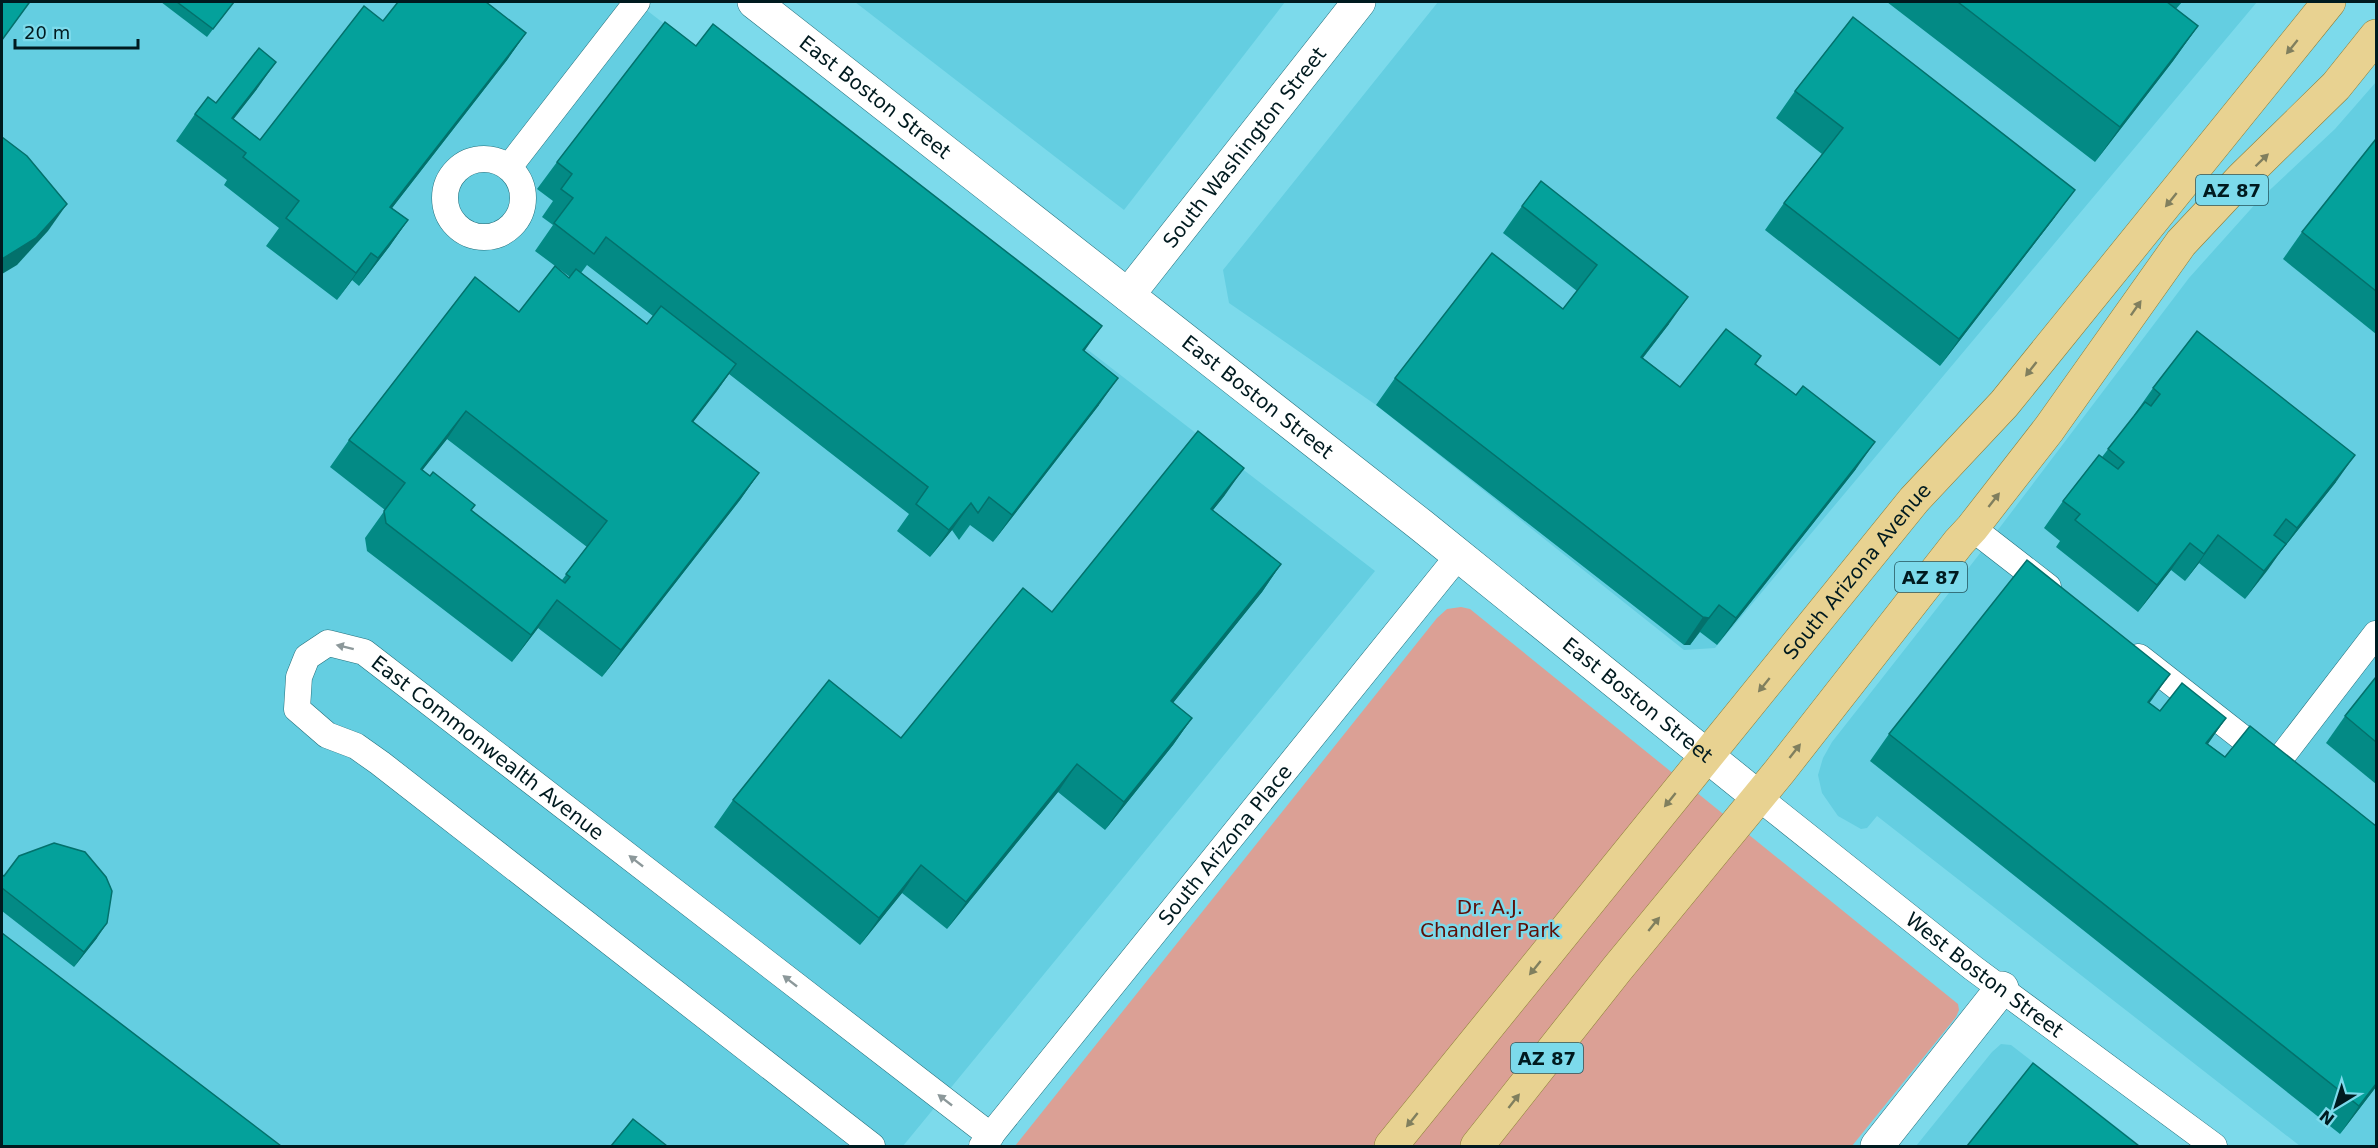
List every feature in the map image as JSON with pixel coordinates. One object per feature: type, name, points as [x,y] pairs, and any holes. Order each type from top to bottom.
[{"type":"main road","name":"South Arizona Avenue","points":[[1390,1146],[1914,500],[2004,404],[2329,2]]},
{"type":"main road","name":"AZ 87","points":[[1478,1146],[1617,969],[1758,797],[1972,528],[2049,429],[2181,243],[2242,178],[2336,86],[2376,36]]},
{"type":"street","name":"East Boston Street","points":[[754,2],[1459,555],[1758,797]]},
{"type":"street","name":"South Washington Street","points":[[1128,295],[1359,2]]},
{"type":"street","points":[[1877,1146],[2002,988]]},
{"type":"lane","points":[[509,168],[637,2]]},
{"type":"lane","points":[[1972,528],[2063,598]]},
{"type":"lane","name":"South Arizona Place","points":[[986,1141],[1459,555]]},
{"type":"lane","points":[[2116,640],[2285,771],[2376,634]]},
{"type":"lane","name":"East Commonwealth Avenue","points":[[872,1146],[380,763],[356,746],[327,735],[297,709],[299,676],[306,657],[328,643],[364,652],[986,1141]]},
{"type":"lane","name":"West Boston Street","points":[[1758,797],[2002,988],[2214,1146]]},
{"type":"shaded area","points":[[2,2],[636,2],[1375,571],[903,1146],[2,1146]]},
{"type":"shaded area","points":[[855,2],[1285,2],[1124,210]]},
{"type":"shaded area","points":[[1438,2],[2257,2],[1715,648],[1684,650],[1376,405],[1229,303],[1223,270]]},
{"type":"shaded area","points":[[2376,82],[2376,1146],[2300,1146],[1877,816],[1867,828],[1861,829],[1838,816],[1822,793],[1818,775],[1823,758],[1832,742],[1985,547],[2189,278],[2258,201],[2335,129]]},
{"type":"shaded area","points":[[2001,1044],[2011,1045],[2141,1146],[1916,1146]]},
{"type":"green space","name":"Dr. A.J. Chandler Park","points":[[1461,607],[1470,609],[1958,1004],[1959,1010],[1956,1017],[1852,1146],[1015,1146],[1437,618],[1447,609]]},
{"type":"building","points":[[2,2],[29,3],[2,40]]},
{"type":"building","points":[[177,2],[234,2],[213,29]]},
{"type":"building","points":[[398,2],[486,2],[526,33],[390,207],[408,220],[378,258],[371,253],[356,273],[286,218],[299,201],[243,157],[246,153],[195,114],[208,97],[216,103],[259,48],[276,62],[232,118],[260,140],[364,6],[383,21]]},
{"type":"building","points":[[1958,2],[2167,2],[2198,26],[2120,127]]},
{"type":"building","points":[[1853,17],[2075,190],[1959,339],[1784,203],[1843,128],[1795,91]]},
{"type":"building","points":[[665,22],[696,46],[713,24],[1102,326],[1083,350],[1118,378],[1012,515],[989,497],[978,513],[971,503],[949,530],[916,504],[928,487],[606,237],[594,254],[554,223],[573,198],[561,189],[572,174],[557,162]]},
{"type":"building","points":[[2,137],[27,156],[67,204],[36,238],[2,259]]},
{"type":"building","points":[[2376,139],[2376,291],[2302,232]]},
{"type":"building","points":[[1541,181],[1688,297],[1641,357],[1680,387],[1726,329],[1761,356],[1755,364],[1796,395],[1803,386],[1875,442],[1736,618],[1719,605],[1709,618],[1703,617],[1395,378],[1492,253],[1563,309],[1597,265],[1522,206]]},
{"type":"building","points":[[555,266],[569,278],[576,269],[647,324],[661,306],[736,364],[692,421],[759,473],[621,650],[557,600],[531,635],[386,523],[384,511],[405,483],[349,440],[475,277],[519,312]],"holes":[[[466,411],[607,521],[566,574],[570,577],[565,583],[471,510],[475,505],[433,472],[430,476],[421,469]]]},
{"type":"building","points":[[2197,331],[2355,455],[2297,528],[2286,519],[2274,535],[2286,544],[2264,571],[2218,535],[2204,554],[2190,543],[2157,585],[2075,520],[2080,514],[2063,501],[2099,455],[2118,469],[2124,462],[2108,449],[2145,402],[2151,406],[2160,394],[2153,388]]},
{"type":"building","points":[[1198,431],[1244,468],[1211,509],[1281,564],[1171,701],[1192,718],[1124,802],[1077,764],[966,902],[921,865],[879,918],[733,800],[829,680],[901,738],[1023,588],[1052,612]]},
{"type":"building","points":[[2027,560],[2170,674],[2148,702],[2160,711],[2182,683],[2226,718],[2206,743],[2225,757],[2250,726],[2376,826],[2376,1084],[2359,1106],[1889,734]]},
{"type":"building","points":[[2376,677],[2376,742],[2345,716]]},
{"type":"building","points":[[54,843],[85,852],[106,877],[112,891],[107,923],[84,952],[2,888],[2,875],[4,876],[19,856]]},
{"type":"building","points":[[2,933],[281,1146],[2,1146]]},
{"type":"building","points":[[2033,1063],[2139,1146],[1967,1146]]},
{"type":"building","points":[[633,1119],[667,1146],[611,1146]]}]
